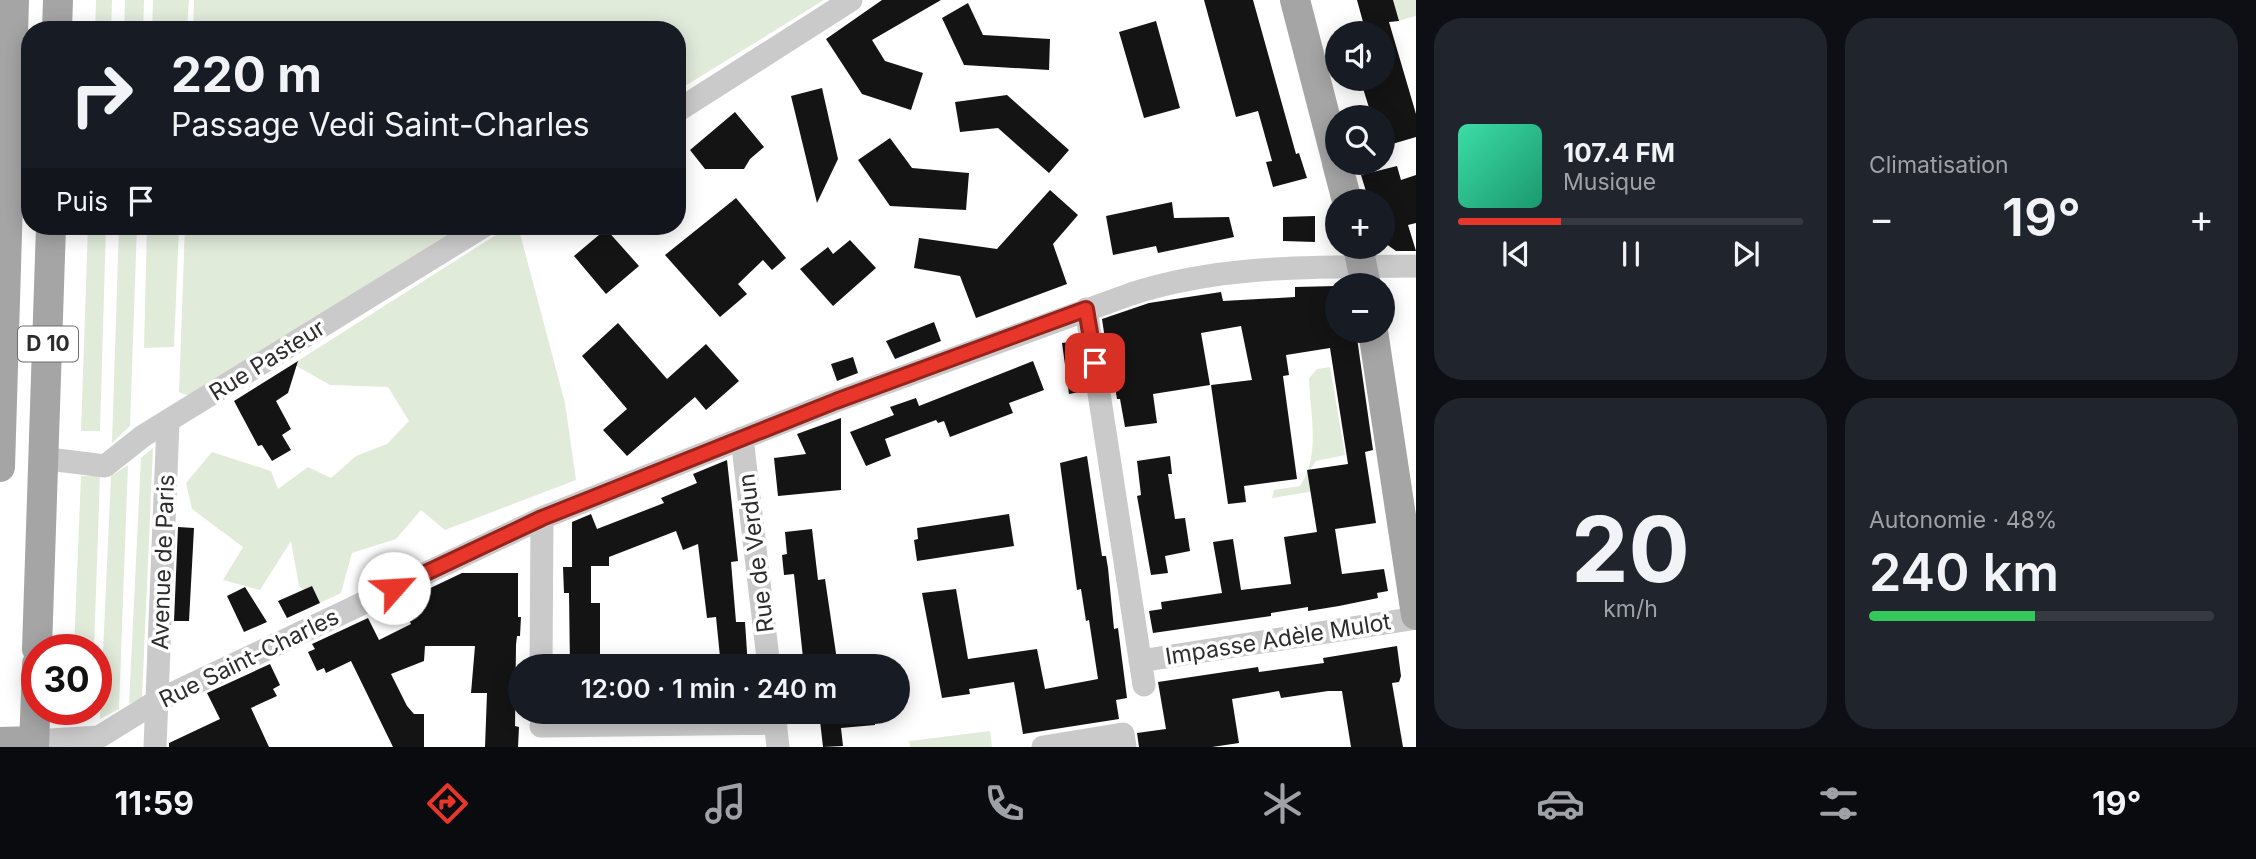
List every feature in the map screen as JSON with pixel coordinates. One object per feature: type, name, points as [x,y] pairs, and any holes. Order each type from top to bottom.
[{"type":"main road","name":"D 10","points":[[14,0],[6,86],[0,465],[44,461]]},
{"type":"main road","points":[[57,21],[58,0]]},
{"type":"main road","points":[[1295,0],[1325,116]]},
{"type":"main road","name":"D 10","points":[[38,634],[51,235]]},
{"type":"main road","points":[[1375,343],[1411,543],[1416,616]]},
{"type":"main road","points":[[0,742],[34,744],[35,725]]},
{"type":"street","points":[[686,105],[851,0]]},
{"type":"street","name":"Rue Pasteur","points":[[44,461],[105,466],[137,440],[470,235]]},
{"type":"street","name":"Rue Saint-Charles","points":[[34,744],[99,737],[157,701],[542,518],[1086,309],[1169,281],[1238,270],[1416,266]]},
{"type":"street","points":[[1086,309],[1144,685]]},
{"type":"street","name":"Avenue de Paris","points":[[155,743],[168,423]]},
{"type":"street","name":"Rue de Verdun","points":[[743,439],[768,654]]},
{"type":"street","points":[[541,654],[542,518]]},
{"type":"street","name":"Impasse Adèle Mulot","points":[[1140,661],[1416,616]]},
{"type":"street","points":[[541,728],[635,724]]},
{"type":"street","points":[[776,724],[778,747]]},
{"type":"street","points":[[1043,747],[1082,744],[1123,734],[1125,747]]},
{"type":"green space","points":[[96,0],[112,0],[111,21],[95,21]]},
{"type":"green space","points":[[125,0],[144,0],[143,21],[124,21]]},
{"type":"green space","points":[[153,0],[189,0],[188,21],[152,21]]},
{"type":"green space","points":[[194,0],[824,0],[686,85],[686,21],[193,21]]},
{"type":"green space","points":[[1393,0],[1416,0],[1416,16],[1398,21]]},
{"type":"green space","points":[[88,235],[106,235],[100,431],[81,431]]},
{"type":"green space","points":[[119,235],[137,235],[130,426],[112,443]]},
{"type":"green space","points":[[147,235],[179,235],[174,347],[144,348]]},
{"type":"green space","points":[[185,235],[451,235],[191,397],[179,392]]},
{"type":"green space","points":[[496,235],[520,235],[565,403],[576,480],[445,530],[421,510],[396,539],[352,553],[341,593],[320,603],[299,586],[291,541],[260,590],[223,580],[243,547],[192,509],[186,483],[212,452],[271,471],[278,489],[308,467],[331,478],[356,456],[387,444],[409,421],[388,387],[330,385],[293,364]]},
{"type":"green space","points":[[1330,367],[1345,455],[1316,461],[1311,468],[1315,491],[1272,498],[1274,490],[1300,486],[1306,474],[1313,434],[1309,378],[1317,369]]},
{"type":"green space","points":[[153,448],[142,698],[129,704],[141,458]]},
{"type":"green space","points":[[128,465],[119,709],[112,713],[112,634],[104,634],[111,476]]},
{"type":"green space","points":[[81,476],[100,476],[95,634],[75,634]]},
{"type":"green space","points":[[990,731],[992,747],[910,747],[909,741]]},
{"type":"building","points":[[882,0],[941,0],[872,40],[885,61],[923,73],[911,110],[862,94],[826,39]]},
{"type":"building","points":[[1204,0],[1253,0],[1296,154],[1299,153],[1307,178],[1273,187],[1266,162],[1272,161],[1258,111],[1236,117]]},
{"type":"building","points":[[1357,0],[1393,0],[1399,21],[1363,21]]},
{"type":"building","points":[[968,3],[983,35],[1050,39],[1049,70],[964,65],[942,18]]},
{"type":"building","points":[[1156,21],[1180,108],[1144,118],[1119,32]]},
{"type":"building","points":[[1395,42],[1416,114],[1416,137],[1395,143],[1395,105],[1368,105],[1364,91],[1395,91]]},
{"type":"building","points":[[822,88],[838,159],[817,203],[791,96]]},
{"type":"building","points":[[1007,95],[1069,150],[1049,173],[998,128],[960,132],[955,102]]},
{"type":"building","points":[[735,112],[764,147],[750,159],[744,169],[705,169],[690,150]]},
{"type":"building","points":[[890,138],[912,168],[969,173],[966,210],[890,206],[858,160]]},
{"type":"building","points":[[1395,166],[1401,180],[1416,175],[1416,223],[1408,225],[1416,251],[1395,250],[1395,189],[1365,189],[1361,175],[1395,175]]},
{"type":"building","points":[[1050,190],[1078,215],[1053,244],[1067,284],[976,318],[960,276],[914,268],[919,238],[997,249]]},
{"type":"building","points":[[736,198],[786,258],[772,270],[763,260],[738,284],[747,294],[720,317],[665,255]]},
{"type":"building","points":[[1172,202],[1174,218],[1229,217],[1234,237],[1158,253],[1156,246],[1113,255],[1106,216]]},
{"type":"building","points":[[1315,216],[1315,242],[1283,241],[1283,217]]},
{"type":"building","points":[[599,235],[611,235],[639,266],[606,294],[574,256]]},
{"type":"building","points":[[850,240],[876,268],[833,306],[800,269],[828,247],[833,254]]},
{"type":"building","points":[[1325,286],[1325,343],[1358,343],[1373,450],[1365,452],[1376,523],[1335,529],[1342,574],[1384,569],[1388,591],[1377,593],[1378,598],[1339,606],[1308,611],[1308,607],[1271,613],[1271,616],[1153,633],[1149,611],[1162,609],[1161,602],[1222,593],[1213,542],[1233,539],[1241,590],[1291,584],[1284,537],[1317,532],[1307,470],[1348,464],[1330,348],[1286,355],[1289,375],[1283,376],[1297,479],[1244,486],[1246,502],[1228,504],[1211,385],[1252,380],[1241,326],[1201,333],[1210,385],[1153,394],[1157,423],[1125,427],[1120,399],[1117,399],[1115,387],[1112,387],[1102,319],[1149,303],[1221,292],[1223,301],[1295,297],[1295,287]]},
{"type":"building","points":[[934,322],[941,341],[895,359],[886,341]]},
{"type":"building","points":[[618,323],[667,379],[706,344],[739,381],[706,410],[695,397],[627,456],[603,430],[627,409],[582,356]]},
{"type":"building","points":[[1077,341],[1085,391],[1069,394],[1062,343]]},
{"type":"building","points":[[853,357],[858,373],[837,381],[831,364]]},
{"type":"building","points":[[298,361],[288,393],[276,401],[291,429],[282,435],[291,450],[272,461],[262,445],[258,446],[234,401]]},
{"type":"building","points":[[1033,361],[1044,390],[1009,403],[1013,413],[950,437],[944,421],[938,423],[936,420],[885,439],[891,456],[866,466],[850,432],[894,415],[890,407],[916,398],[919,406]]},
{"type":"building","points":[[841,418],[841,490],[778,496],[774,458],[806,454],[797,434]]},
{"type":"building","points":[[1087,456],[1102,556],[1106,556],[1108,568],[1114,629],[1118,628],[1127,698],[1116,700],[1119,719],[1023,734],[1014,682],[969,689],[970,694],[942,698],[922,593],[956,589],[968,659],[1037,649],[1045,689],[1098,679],[1089,620],[1086,621],[1081,589],[1077,590],[1060,463]]},
{"type":"building","points":[[1170,456],[1172,474],[1168,474],[1175,519],[1185,518],[1190,551],[1165,556],[1168,573],[1151,575],[1137,496],[1141,495],[1137,461]]},
{"type":"building","points":[[727,460],[738,561],[731,562],[736,622],[745,622],[747,654],[720,654],[716,617],[707,618],[698,544],[683,550],[676,531],[609,557],[609,566],[591,566],[591,603],[600,603],[600,654],[570,654],[569,593],[564,593],[563,567],[572,567],[572,522],[591,514],[597,529],[664,503],[661,498],[697,483],[693,474]]},
{"type":"building","points":[[1009,514],[1014,546],[917,561],[914,540],[918,539],[917,528]]},
{"type":"building","points":[[178,527],[194,528],[189,621],[174,621]]},
{"type":"building","points":[[812,529],[818,580],[825,579],[836,654],[803,654],[794,574],[784,575],[782,555],[787,554],[785,532]]},
{"type":"building","points":[[462,573],[518,573],[520,636],[517,636],[516,654],[508,654],[508,724],[519,727],[518,747],[485,747],[487,693],[471,693],[475,646],[425,646],[424,661],[391,674],[407,706],[414,714],[424,714],[424,747],[393,747],[351,661],[326,673],[324,668],[317,671],[308,652],[315,649],[312,644],[368,618],[379,640],[411,624],[401,602]]},
{"type":"building","points":[[312,586],[320,603],[287,618],[278,601]]},
{"type":"building","points":[[245,587],[267,622],[244,632],[227,596]]},
{"type":"building","points":[[1397,646],[1401,676],[1399,682],[1392,683],[1403,747],[1351,747],[1342,691],[1281,698],[1279,691],[1232,699],[1239,743],[1212,747],[1139,747],[1137,733],[1166,729],[1158,682],[1258,667],[1259,672],[1324,663],[1323,658]]},
{"type":"building","points":[[270,664],[280,685],[273,689],[277,696],[251,708],[269,747],[169,747],[169,743],[220,719],[207,693]]},
{"type":"building","points":[[820,724],[875,724],[841,728],[843,746],[823,747]]},
{"type":"route","points":[[394,588],[542,518],[836,401],[948,363],[1086,309],[1095,363]]}]
